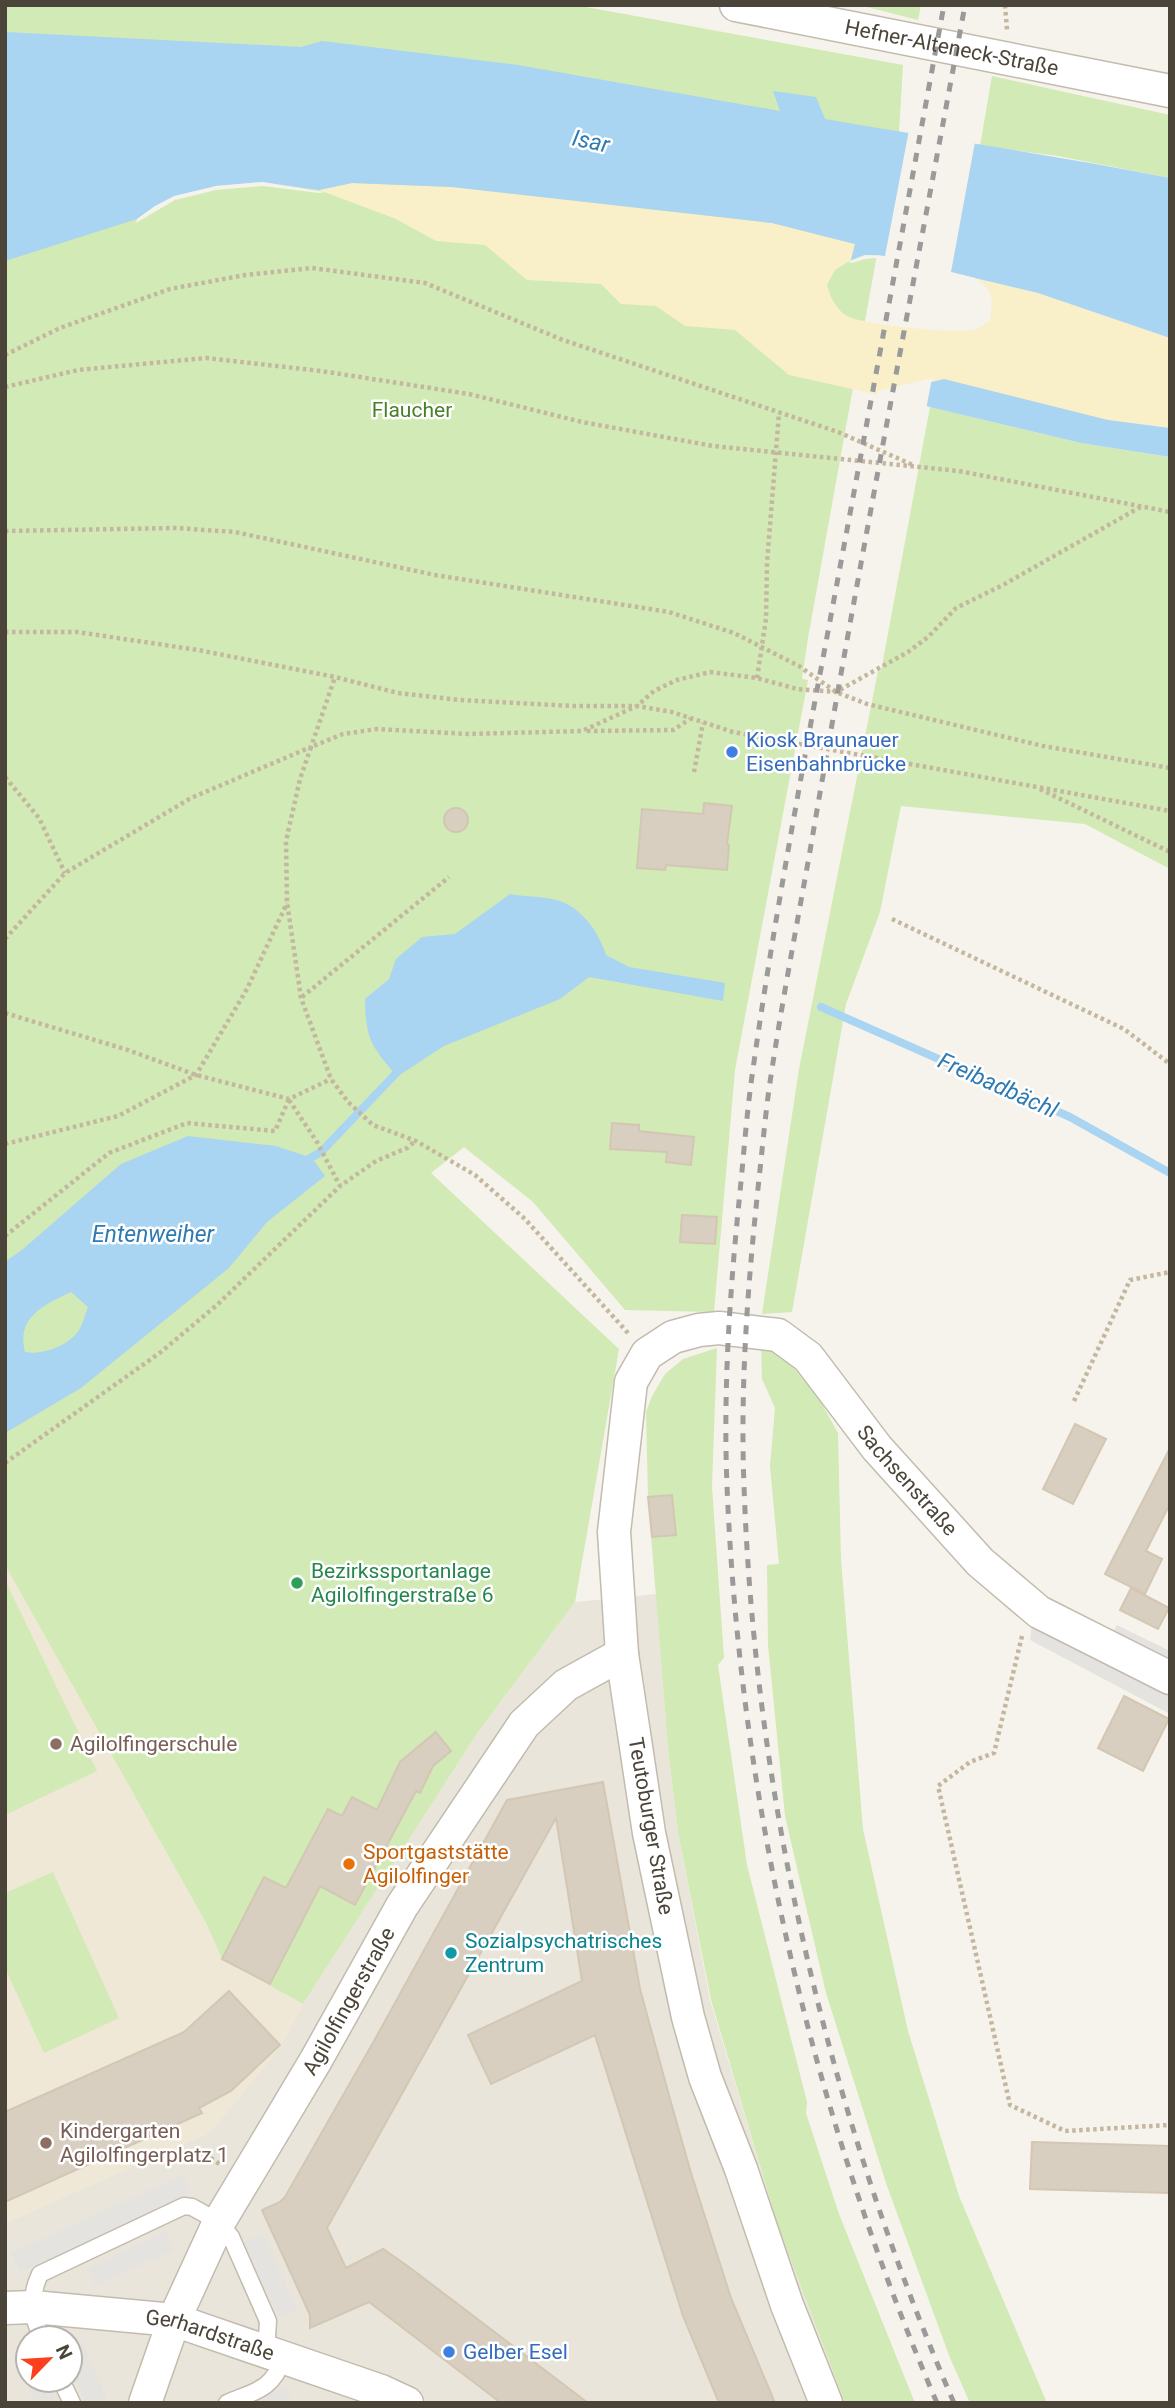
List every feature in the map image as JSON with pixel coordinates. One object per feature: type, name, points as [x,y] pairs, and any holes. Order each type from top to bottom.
[{"type":"street","name":"Hefner-Alteneck-Straße","points":[[736,5],[1170,90]]},
{"type":"street","name":"Sachsenstraße","points":[[647,1354],[673,1337],[699,1329],[719,1328],[778,1335],[808,1357],[877,1448],[980,1562],[1039,1612],[1170,1678]]},
{"type":"street","name":"Teutoburger Straße","points":[[647,1354],[631,1382],[614,1532],[622,1654],[649,1833],[688,2017],[710,2092],[741,2169],[787,2305],[826,2403]]},
{"type":"street","name":"Agilolfingerstraße","points":[[145,2403],[174,2320],[219,2222],[316,2060],[402,1906],[524,1724],[566,1685],[622,1654]]},
{"type":"street","name":"Gerhardstraße","points":[[19,2307],[174,2320],[381,2391],[407,2403]]},
{"type":"lane","points":[[36,2324],[33,2317],[19,2307],[40,2274],[184,2206],[192,2207],[219,2222],[231,2237],[268,2321],[278,2374],[269,2384],[227,2403]]},
{"type":"path","points":[[5,355],[60,328],[170,289],[244,275],[312,268],[425,283],[563,340],[838,432],[917,466]]},
{"type":"path","points":[[5,387],[78,370],[206,358],[321,371],[468,394],[582,422],[713,446],[959,471],[1170,512]]},
{"type":"path","points":[[757,678],[763,646],[779,413]]},
{"type":"path","points":[[582,731],[636,706],[654,691],[692,675],[710,672],[757,678],[797,689],[836,692],[908,652],[928,637],[956,608],[1003,585],[1142,506]]},
{"type":"path","points":[[5,531],[175,528],[235,532],[435,575],[669,612],[734,633],[763,646],[799,666],[836,692],[867,704],[1030,743],[1170,768]]},
{"type":"path","points":[[5,632],[76,632],[198,650],[398,692],[460,700],[573,706],[636,706],[672,712],[733,732],[1170,811]]},
{"type":"path","points":[[335,677],[300,779],[286,841],[287,902],[302,998],[331,1079],[348,1102],[373,1125],[416,1141],[475,1175],[525,1219],[647,1354]]},
{"type":"path","points":[[5,939],[65,873],[191,798],[342,734],[377,729],[468,734],[673,730],[691,719]]},
{"type":"path","points":[[694,772],[704,723]]},
{"type":"path","points":[[5,777],[40,818],[65,873]]},
{"type":"path","points":[[1033,786],[1170,852]]},
{"type":"path","points":[[302,998],[449,877]]},
{"type":"path","points":[[5,1144],[118,1116],[196,1075],[247,989],[287,902]]},
{"type":"path","points":[[892,919],[1124,1029],[1170,1064]]},
{"type":"path","points":[[5,1013],[128,1050],[196,1075],[289,1100],[317,1142],[340,1186]]},
{"type":"path","points":[[5,1236],[110,1153],[187,1123],[275,1131],[289,1100],[331,1079]]},
{"type":"path","points":[[5,1463],[170,1344],[217,1305],[340,1186],[376,1161],[407,1148],[416,1141]]},
{"type":"path","points":[[1074,1401],[1130,1280],[1170,1272]]},
{"type":"path","points":[[1039,1612],[1025,1624],[994,1753],[970,1762],[938,1786],[1010,2105],[1065,2131],[1169,2125]]},
{"type":"path","points":[[199,2150],[222,2165]]},
{"type":"shaded area","name":"Agilolfingerschule","points":[[5,1565],[206,1923],[222,1959],[303,2004],[280,2047],[210,2132],[5,2223]]},
{"type":"shaded area","points":[[656,1594],[668,1748],[678,1832],[710,2000],[777,2223],[845,2403],[5,2403],[5,2223],[210,2132],[280,2047],[303,2004],[478,1732],[575,1602]]},
{"type":"shaded area","points":[[1032,1621],[1170,1694],[1170,1714],[1030,1640]]},
{"type":"shaded area","points":[[1117,1625],[1170,1651],[1170,1665],[1111,1636]]},
{"type":"shaded area","points":[[183,2175],[191,2194],[20,2272],[11,2253]]},
{"type":"shaded area","points":[[165,2231],[174,2250],[96,2286],[87,2268]]},
{"type":"shaded area","points":[[263,2234],[297,2309],[278,2317],[244,2242]]},
{"type":"shaded area","points":[[84,2347],[109,2403],[86,2403],[82,2394]]},
{"type":"shaded area","points":[[285,2387],[292,2403],[251,2403]]},
{"type":"shaded area","points":[[31,2394],[54,2394],[58,2403],[35,2403]]},
{"type":"green space","name":"Flaucher","points":[[5,5],[575,5],[903,65],[899,132],[808,638],[802,679],[808,680],[735,1070],[714,1312],[625,1310],[533,1202],[464,1147],[431,1173],[619,1349],[575,1602],[478,1732],[303,2004],[222,1959],[206,1923],[5,1565]]},
{"type":"green space","points":[[859,5],[921,5],[918,20]]},
{"type":"green space","points":[[992,76],[1170,115],[1170,178],[1058,156],[980,146]]},
{"type":"green space","points":[[930,407],[1081,443],[1170,457],[1170,869],[1085,824],[901,806],[880,912],[846,1004],[792,1312],[762,1314],[799,1069],[878,671],[881,671]]},
{"type":"green space","points":[[761,1344],[781,1353],[818,1397],[838,1433],[841,1560],[863,1829],[908,2031],[959,2196],[1047,2403],[970,2403],[950,2358],[887,2186],[826,1993],[785,1816],[768,1645],[767,1565],[779,1564],[770,1466],[775,1408],[762,1379]]},
{"type":"green space","points":[[717,1348],[712,1487],[724,1658],[718,1665],[747,1865],[807,2102],[806,2113],[839,2214],[915,2403],[845,2403],[777,2223],[711,2000],[678,1832],[668,1748],[648,1497],[646,1412],[665,1374],[683,1359]]},
{"type":"green space","points":[[5,1580],[97,1771],[5,1815]]},
{"type":"green space","points":[[53,1872],[119,2018],[44,2053],[5,1968],[5,1893]]},
{"type":"sand","points":[[352,183],[452,187],[772,223],[855,244],[851,260],[835,270],[827,285],[830,294],[847,316],[890,326],[932,330],[977,329],[990,320],[992,300],[986,287],[975,278],[1038,293],[1170,338],[1170,428],[879,395],[789,375],[735,330],[685,326],[656,306],[621,304],[601,284],[527,280],[485,245],[436,241],[396,219],[319,190]]},
{"type":"water","name":"Isar","points":[[5,32],[301,47],[322,41],[518,65],[780,111],[773,91],[816,97],[825,119],[1170,178],[1170,338],[1038,293],[878,255],[865,255],[851,260],[855,244],[772,223],[452,187],[352,183],[319,190],[262,182],[216,186],[155,206],[137,219],[5,261]]},
{"type":"water","points":[[944,379],[1108,420],[1170,428],[1170,457],[1081,443],[879,395]]},
{"type":"water","points":[[510,894],[548,898],[568,905],[589,923],[606,955],[629,967],[725,983],[723,1001],[589,977],[560,999],[444,1046],[398,1076],[371,1040],[365,999],[389,979],[396,959],[422,937],[455,934]]},
{"type":"water","name":"Entenweiher","points":[[188,1136],[276,1146],[312,1158],[325,1176],[267,1222],[229,1268],[81,1388],[5,1433],[5,1262],[121,1164]],"holes":[[[71,1292],[88,1307],[79,1330],[72,1338],[46,1351],[25,1352],[23,1340],[28,1321],[42,1307]]]},
{"type":"pier","points":[[909,130],[975,142],[951,272],[975,278],[982,283],[877,258],[848,262],[865,255],[885,256]]},
{"type":"pier","points":[[262,182],[325,192],[262,186],[216,190],[175,200],[136,223],[137,219],[155,206],[174,196],[216,186]]},
{"type":"pier","points":[[932,378],[926,410],[875,396],[878,391]]},
{"type":"building","points":[[704,803],[732,806],[727,870],[666,865],[665,870],[637,868],[642,809],[703,814]]},
{"type":"building","points":[[456,808],[464,812],[468,820],[464,828],[456,832],[448,828],[444,820],[448,812]]},
{"type":"building","points":[[612,1123],[639,1125],[639,1131],[694,1137],[691,1165],[666,1162],[667,1152],[610,1149]]},
{"type":"building","points":[[682,1215],[717,1217],[715,1244],[680,1242]]},
{"type":"building","points":[[1075,1424],[1106,1439],[1073,1504],[1043,1489]]},
{"type":"building","points":[[1170,1448],[1170,1504],[1146,1551],[1162,1559],[1145,1594],[1105,1574]]},
{"type":"building","points":[[672,1495],[676,1535],[652,1537],[648,1497]]},
{"type":"building","points":[[1131,1588],[1169,1608],[1158,1629],[1120,1610]]},
{"type":"building","points":[[1124,1696],[1169,1719],[1143,1771],[1098,1748]]},
{"type":"building","points":[[436,1732],[451,1751],[433,1766],[420,1793],[416,1791],[355,1905],[320,1886],[270,1984],[222,1959],[264,1877],[286,1888],[328,1809],[342,1816],[352,1797],[377,1810],[400,1762]]},
{"type":"building","points":[[603,1782],[640,1989],[670,2099],[731,2298],[775,2403],[719,2403],[683,2316],[595,2035],[491,2084],[468,2035],[582,1981],[556,1818],[327,2228],[346,2268],[383,2249],[588,2403],[501,2403],[369,2302],[310,2328],[310,2315],[262,2210],[285,2197],[507,1800]]},
{"type":"building","points":[[229,1991],[280,2045],[231,2091],[199,2108],[202,2113],[5,2202],[5,2112],[184,2032]]},
{"type":"building","points":[[1032,2142],[1170,2146],[1170,2193],[1030,2189]]},
{"type":"waterway","name":"Freibadbächl","points":[[821,1007],[1070,1117],[1170,1173]]},
{"type":"waterway","points":[[304,1162],[322,1151],[402,1067]]},
{"type":"railway","points":[[937,2403],[893,2293],[853,2181],[819,2068],[790,1954],[766,1838],[748,1722],[735,1604],[727,1486],[726,1412],[736,1228],[749,1100],[767,978],[814,706],[944,5]]},
{"type":"railway","points":[[954,2403],[910,2294],[870,2182],[836,2069],[806,1954],[782,1838],[764,1722],[751,1604],[744,1486],[743,1409],[751,1256],[776,1042],[847,639],[965,5]]},
{"type":"place","name":"Kiosk Braunauer Eisenbahnbrücke","points":[[732,752]]},
{"type":"place","name":"Bezirkssportanlage Agilolfingerstraße 6","points":[[297,1583]]},
{"type":"place","name":"Agilolfingerschule","points":[[56,1744]]},
{"type":"place","name":"Sportgaststätte Agilolfinger","points":[[349,1864]]},
{"type":"place","name":"Sozialpsychatrisches Zentrum","points":[[451,1953]]},
{"type":"place","name":"Kindergarten Agilolfingerplatz 1","points":[[46,2143]]},
{"type":"place","name":"Gelber Esel","points":[[449,2352]]}]
